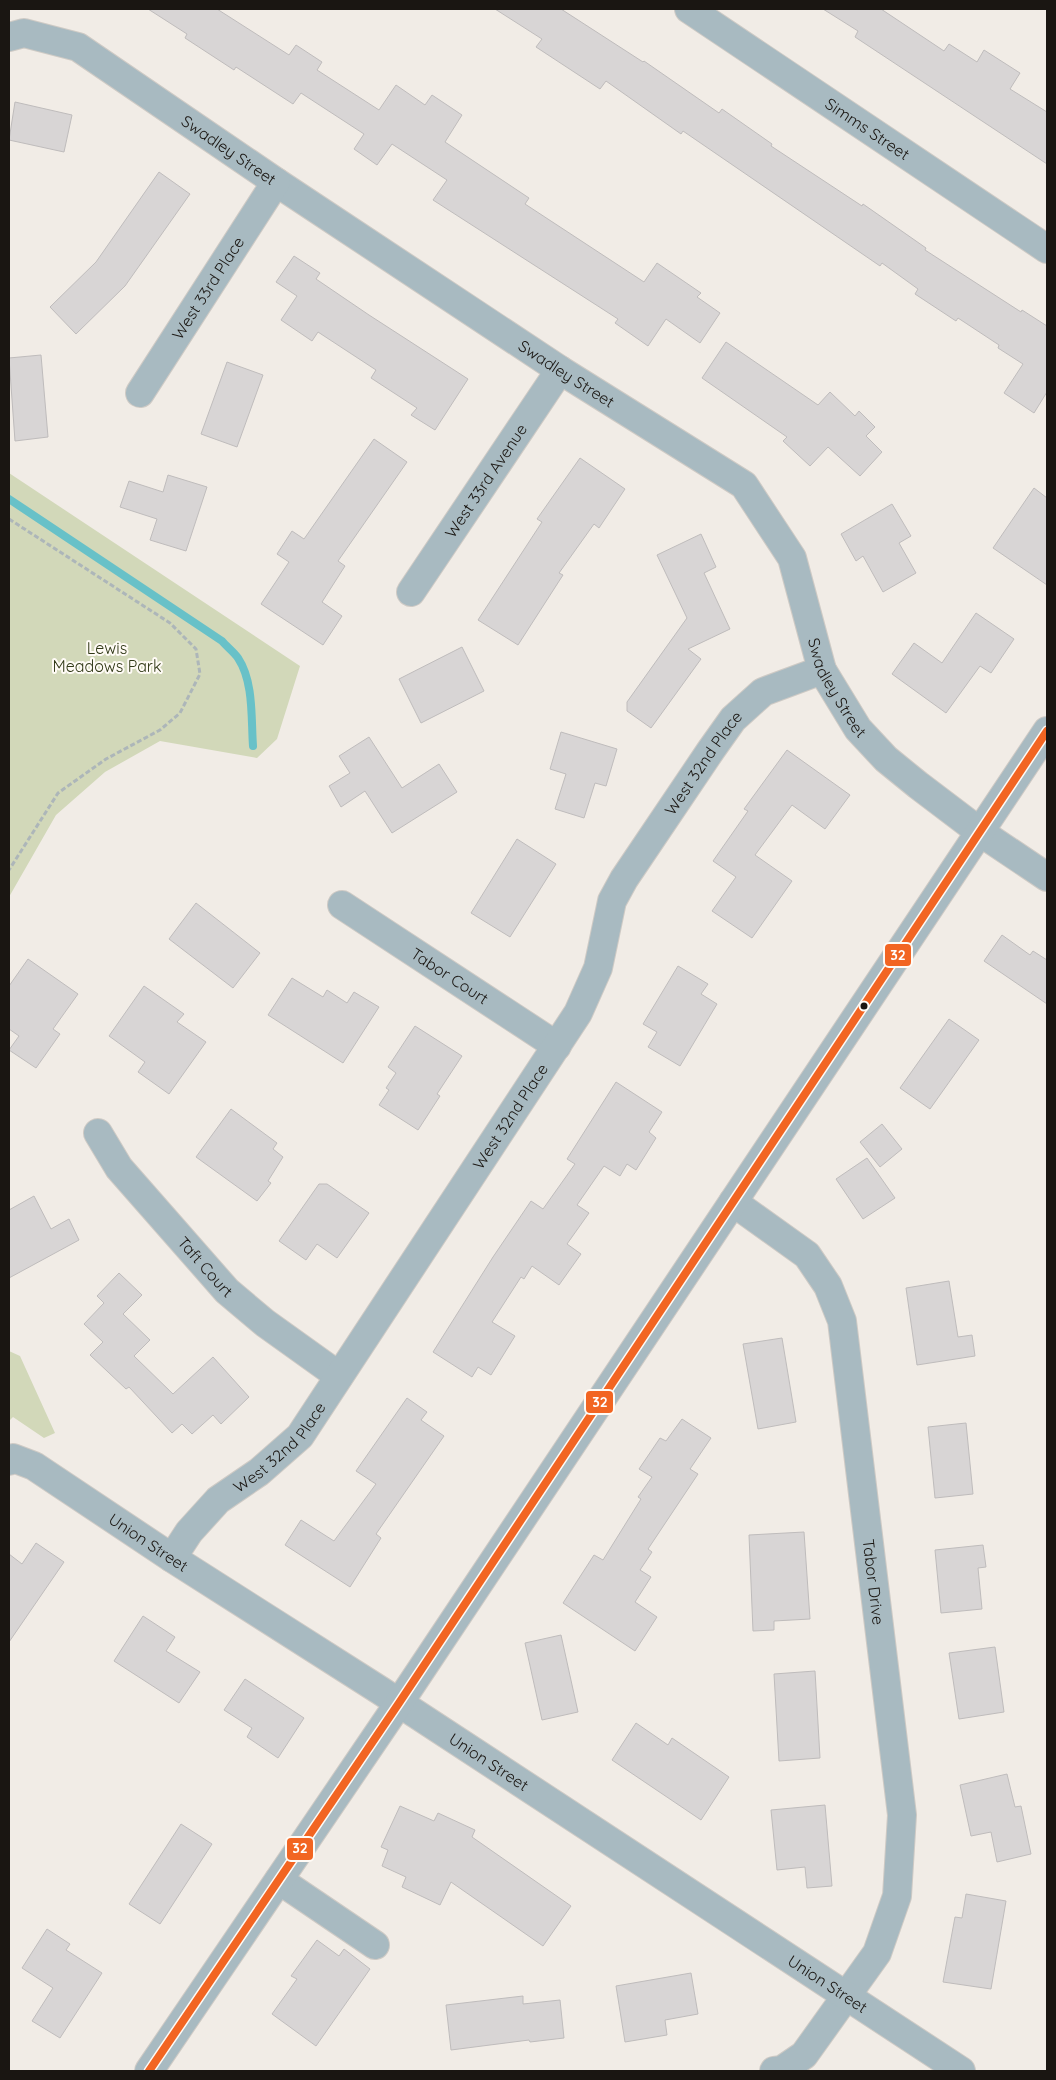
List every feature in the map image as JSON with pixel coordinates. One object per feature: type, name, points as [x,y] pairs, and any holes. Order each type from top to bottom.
[{"type":"street","name":"Simms Street","points":[[689,9],[1047,249]]},
{"type":"street","name":"Swadley Street","points":[[16,35],[78,47],[276,182],[560,370],[744,485],[792,558],[822,670],[858,729],[886,759],[980,832]]},
{"type":"street","name":"West 33rd Place","points":[[140,393],[276,182]]},
{"type":"street","name":"West 33rd Avenue","points":[[411,592],[560,370]]},
{"type":"street","name":"West 32nd Place","points":[[172,1558],[189,1532],[218,1500],[259,1472],[300,1436],[578,1013],[598,968],[612,901],[624,880],[733,719],[763,692],[822,670]]},
{"type":"street","points":[[149,2071],[399,1703],[1047,731]]},
{"type":"street","points":[[980,832],[1047,877]]},
{"type":"street","name":"Tabor Court","points":[[342,905],[557,1046]]},
{"type":"street","name":"Taft Court","points":[[98,1133],[119,1168],[227,1291],[265,1322],[339,1376]]},
{"type":"street","name":"Tabor Drive","points":[[733,1202],[807,1255],[828,1286],[842,1321],[902,1815],[897,1896],[877,1953],[804,2055],[782,2070],[774,2071]]},
{"type":"street","name":"Union Street","points":[[11,1460],[34,1466],[172,1558],[399,1703],[962,2071]]},
{"type":"street","points":[[279,1880],[375,1945]]},
{"type":"path","points":[[9,519],[170,623],[196,648],[200,674],[180,713],[160,730],[106,759],[58,793],[9,870]]},
{"type":"green space","name":"Lewis Meadows Park","points":[[9,473],[300,666],[277,739],[257,758],[160,741],[105,772],[56,815],[9,897]]},
{"type":"green space","points":[[9,1351],[20,1356],[55,1433],[44,1438],[13,1417],[9,1421]]},
{"type":"building","points":[[148,9],[217,9],[289,55],[296,45],[322,62],[317,70],[379,110],[396,85],[425,105],[432,95],[462,115],[445,142],[529,198],[525,204],[644,282],[657,263],[701,293],[697,297],[720,313],[700,343],[666,319],[648,346],[615,323],[618,319],[433,200],[447,180],[392,144],[377,165],[354,149],[364,134],[301,93],[293,104],[236,67],[234,70],[185,38],[187,34]]},
{"type":"building","points":[[495,9],[561,9],[644,61],[719,113],[722,109],[772,144],[771,146],[862,206],[863,204],[926,248],[925,250],[1021,312],[1022,310],[1047,326],[1047,392],[1034,413],[1004,393],[1023,364],[998,348],[999,345],[958,318],[956,321],[915,294],[918,289],[882,263],[880,266],[683,131],[681,134],[606,81],[600,89],[536,47],[542,39]]},
{"type":"building","points":[[823,9],[881,9],[944,51],[949,44],[977,62],[984,50],[1020,73],[1010,89],[1047,112],[1047,164],[855,37],[858,31]]},
{"type":"building","points":[[15,102],[72,115],[64,152],[9,140]]},
{"type":"building","points":[[159,172],[190,194],[125,286],[76,334],[50,307],[96,262]]},
{"type":"building","points":[[294,256],[320,273],[316,279],[468,379],[435,430],[411,415],[417,408],[371,378],[376,370],[318,332],[312,341],[281,320],[297,296],[276,282]]},
{"type":"building","points":[[726,342],[818,405],[830,392],[855,416],[859,411],[875,427],[866,436],[882,452],[860,476],[828,447],[810,466],[783,441],[787,437],[702,378]]},
{"type":"building","points":[[41,355],[48,437],[15,441],[9,358]]},
{"type":"building","points":[[227,362],[263,375],[237,447],[201,434]]},
{"type":"building","points":[[374,439],[407,462],[338,561],[345,566],[322,602],[342,616],[323,645],[261,604],[289,562],[277,554],[292,531],[304,539]]},
{"type":"building","points":[[580,458],[625,489],[599,528],[594,524],[559,573],[563,575],[518,645],[478,620],[542,522],[537,519]]},
{"type":"building","points":[[168,475],[207,487],[186,551],[150,540],[157,519],[120,507],[129,481],[163,492]]},
{"type":"building","points":[[1034,488],[1047,498],[1047,585],[993,548]]},
{"type":"building","points":[[892,504],[911,536],[899,543],[916,573],[883,592],[863,556],[856,561],[841,534]]},
{"type":"building","points":[[701,534],[716,567],[704,573],[730,629],[688,649],[701,659],[651,728],[627,711],[627,702],[687,618],[657,555]]},
{"type":"building","points":[[976,613],[1014,639],[991,673],[980,666],[946,713],[892,674],[914,643],[942,663]]},
{"type":"building","points":[[462,647],[484,691],[421,723],[399,679]]},
{"type":"building","points":[[561,732],[617,749],[606,786],[595,783],[584,818],[555,809],[566,774],[550,769]]},
{"type":"building","points":[[369,737],[402,788],[439,764],[457,792],[392,833],[365,791],[341,807],[329,786],[350,773],[339,756]]},
{"type":"building","points":[[787,750],[850,795],[825,829],[792,805],[755,855],[792,881],[752,938],[712,911],[736,877],[713,861],[748,811],[744,809]]},
{"type":"building","points":[[517,839],[556,864],[510,937],[471,913]]},
{"type":"building","points":[[196,903],[260,953],[233,988],[169,939]]},
{"type":"building","points":[[1002,935],[1030,955],[1033,951],[1047,960],[1047,1004],[984,961]]},
{"type":"building","points":[[28,959],[78,994],[53,1029],[60,1034],[36,1068],[9,1050],[19,1036],[9,1029],[9,986]]},
{"type":"building","points":[[678,966],[708,984],[701,994],[717,1004],[680,1066],[648,1047],[657,1032],[643,1024]]},
{"type":"building","points":[[292,978],[323,997],[327,990],[347,1003],[354,992],[379,1007],[343,1063],[268,1015]]},
{"type":"building","points":[[144,986],[184,1014],[177,1022],[206,1042],[169,1094],[138,1072],[145,1062],[109,1036]]},
{"type":"building","points":[[949,1019],[979,1040],[930,1109],[900,1088]]},
{"type":"building","points":[[415,1026],[462,1056],[437,1094],[440,1096],[418,1130],[379,1105],[389,1090],[386,1088],[396,1073],[388,1067]]},
{"type":"building","points":[[616,1082],[662,1112],[649,1132],[656,1138],[636,1170],[627,1164],[620,1176],[604,1166],[577,1205],[589,1213],[567,1244],[581,1254],[559,1285],[532,1266],[524,1279],[521,1277],[492,1322],[515,1336],[491,1375],[478,1367],[472,1377],[433,1352],[531,1201],[543,1209],[575,1164],[567,1159]]},
{"type":"building","points":[[231,1109],[277,1143],[273,1149],[283,1157],[268,1181],[271,1183],[257,1201],[196,1157]]},
{"type":"building","points":[[882,1124],[902,1149],[880,1167],[860,1142]]},
{"type":"building","points":[[867,1158],[895,1198],[863,1219],[836,1179]]},
{"type":"building","points":[[319,1184],[327,1184],[369,1213],[337,1258],[317,1244],[306,1260],[279,1241]]},
{"type":"building","points":[[34,1196],[51,1229],[69,1219],[79,1240],[9,1278],[9,1210]]},
{"type":"building","points":[[119,1273],[142,1295],[123,1314],[150,1340],[134,1356],[173,1394],[213,1357],[249,1397],[221,1424],[213,1415],[192,1434],[182,1424],[172,1433],[129,1387],[126,1389],[90,1355],[103,1342],[84,1324],[104,1303],[97,1296]]},
{"type":"building","points":[[949,1281],[958,1337],[972,1335],[975,1356],[917,1365],[906,1288]]},
{"type":"building","points":[[782,1338],[796,1422],[758,1429],[743,1344]]},
{"type":"building","points":[[407,1398],[427,1412],[421,1420],[444,1436],[376,1534],[381,1538],[350,1587],[285,1545],[301,1520],[334,1541],[376,1484],[356,1471]]},
{"type":"building","points":[[682,1419],[711,1438],[690,1469],[698,1474],[648,1549],[652,1552],[640,1570],[651,1577],[635,1602],[657,1617],[635,1651],[563,1603],[594,1555],[603,1560],[641,1499],[638,1497],[652,1477],[639,1469],[660,1438],[666,1441]]},
{"type":"building","points":[[966,1423],[973,1494],[935,1498],[928,1427]]},
{"type":"building","points":[[804,1532],[810,1619],[774,1621],[774,1630],[753,1631],[749,1535]]},
{"type":"building","points":[[36,1543],[64,1562],[9,1642],[9,1554],[22,1564]]},
{"type":"building","points":[[983,1545],[986,1567],[978,1568],[982,1609],[941,1613],[935,1550]]},
{"type":"building","points":[[143,1616],[175,1637],[166,1651],[200,1672],[179,1703],[114,1661]]},
{"type":"building","points":[[561,1635],[578,1712],[542,1720],[525,1643]]},
{"type":"building","points":[[995,1647],[1004,1712],[959,1719],[949,1653]]},
{"type":"building","points":[[815,1671],[820,1758],[779,1761],[774,1674]]},
{"type":"building","points":[[245,1679],[304,1718],[278,1758],[247,1737],[252,1728],[224,1710]]},
{"type":"building","points":[[636,1723],[668,1745],[672,1738],[729,1777],[701,1820],[612,1760]]},
{"type":"building","points":[[1007,1774],[1015,1807],[1021,1806],[1031,1854],[997,1862],[991,1832],[971,1836],[960,1785]]},
{"type":"building","points":[[825,1805],[832,1886],[807,1888],[805,1867],[777,1870],[771,1810]]},
{"type":"building","points":[[400,1806],[434,1821],[438,1813],[475,1830],[472,1837],[571,1906],[543,1946],[451,1882],[440,1905],[402,1887],[406,1877],[382,1866],[388,1850],[381,1847]]},
{"type":"building","points":[[181,1824],[212,1844],[160,1924],[129,1904]]},
{"type":"building","points":[[966,1894],[1006,1901],[991,1989],[943,1982],[955,1917],[962,1918]]},
{"type":"building","points":[[47,1929],[70,1944],[66,1950],[102,1973],[60,2038],[32,2021],[53,1988],[22,1968]]},
{"type":"building","points":[[317,1940],[339,1956],[344,1949],[370,1969],[316,2046],[272,2014],[297,1979],[291,1976]]},
{"type":"building","points":[[691,1973],[698,2014],[665,2020],[667,2035],[625,2042],[616,1986]]},
{"type":"building","points":[[523,1996],[523,2004],[560,2000],[564,2038],[530,2042],[529,2040],[451,2050],[446,2005]]},
{"type":"waterway","points":[[9,499],[222,641],[238,658],[247,678],[252,713],[253,746]]},
{"type":"transit line","name":"32","points":[[149,2071],[399,1703],[1047,731]]}]
